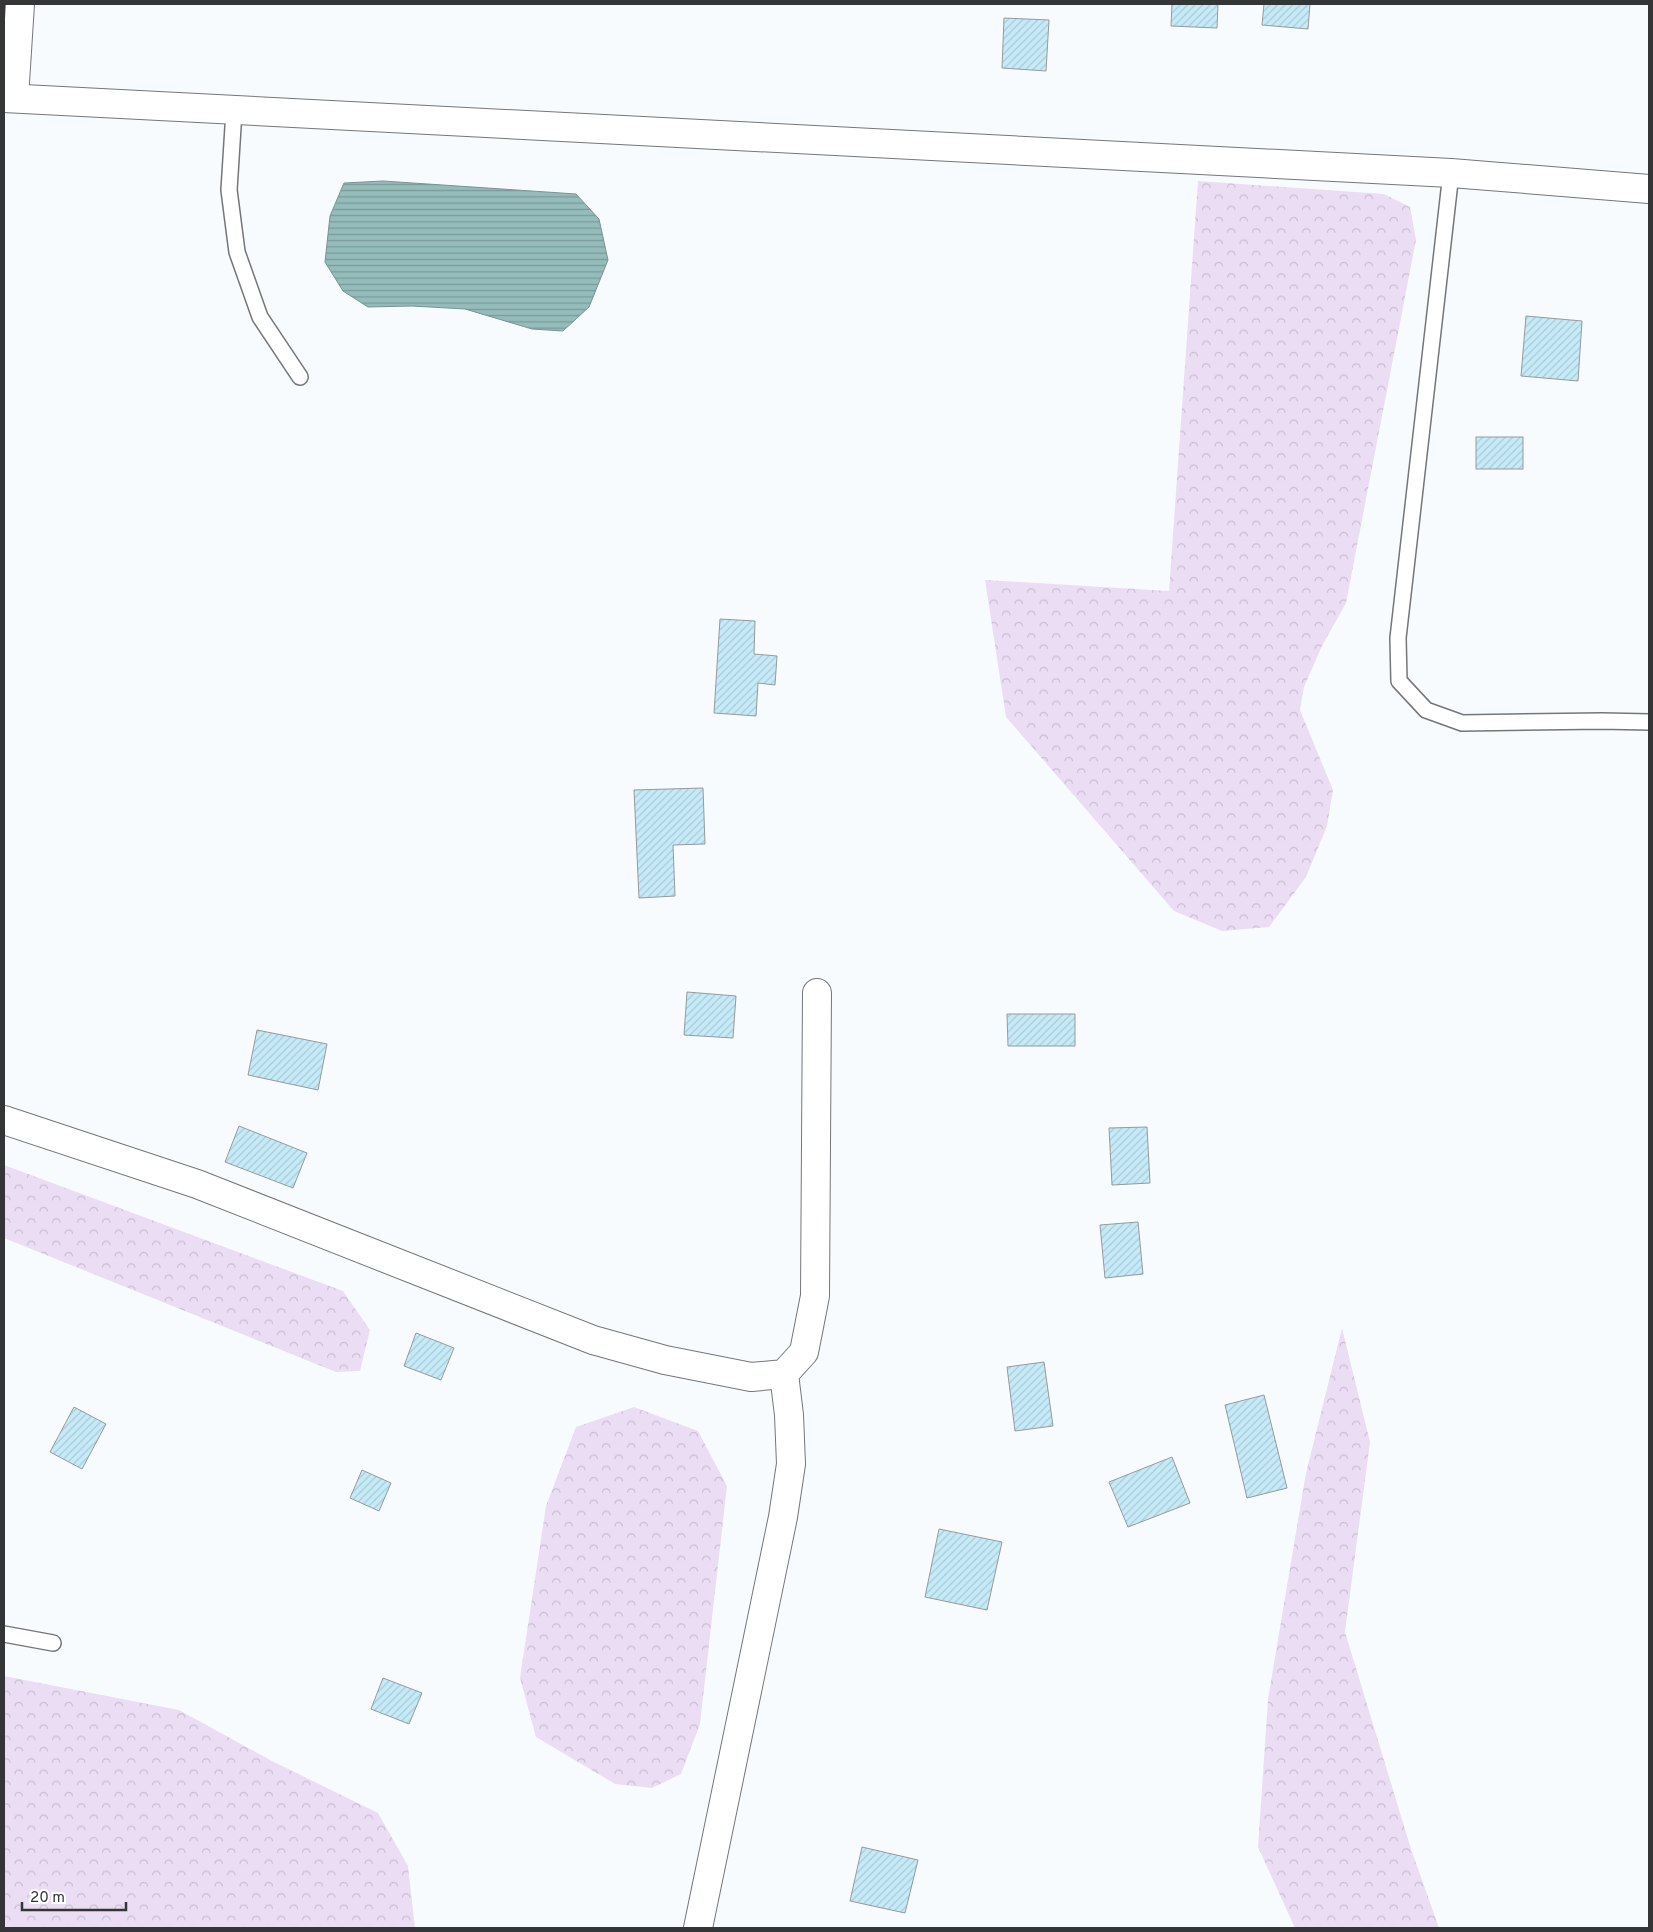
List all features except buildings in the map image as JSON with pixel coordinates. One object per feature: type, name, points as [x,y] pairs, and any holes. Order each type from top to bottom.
[{"type":"street","points":[[20,4],[9,98],[1451,173],[1649,189]]},
{"type":"street","points":[[4,1120],[197,1184],[593,1340],[665,1360],[751,1377],[784,1374],[804,1352],[814,1296],[817,993]]},
{"type":"street","points":[[698,1928],[784,1517],[790,1464],[789,1415],[784,1374]]},
{"type":"lane","points":[[234,111],[228,190],[237,252],[260,317],[300,377]]},
{"type":"lane","points":[[1451,173],[1398,638],[1399,682],[1426,710],[1462,723],[1649,722]]},
{"type":"lane","points":[[4,1634],[53,1643]]},
{"type":"green space","points":[[1198,181],[1384,194],[1410,207],[1416,240],[1346,603],[1322,646],[1304,687],[1300,710],[1333,790],[1327,826],[1306,877],[1269,927],[1222,931],[1174,911],[1006,717],[985,580],[1169,591]]},
{"type":"green space","points":[[4,1165],[343,1291],[370,1330],[360,1371],[336,1372],[4,1238]]},
{"type":"green space","points":[[1342,1328],[1370,1442],[1345,1632],[1411,1849],[1439,1928],[1295,1928],[1258,1847],[1268,1699],[1306,1473]]},
{"type":"green space","points":[[634,1407],[698,1431],[727,1486],[700,1724],[681,1774],[652,1788],[615,1784],[536,1737],[520,1678],[546,1506],[576,1427]]},
{"type":"green space","points":[[4,1676],[179,1710],[272,1761],[378,1813],[408,1866],[415,1928],[4,1928]]},
{"type":"water","points":[[383,181],[576,194],[599,219],[608,260],[589,307],[563,331],[532,329],[465,309],[412,306],[368,307],[343,291],[325,262],[330,216],[344,183]]}]
